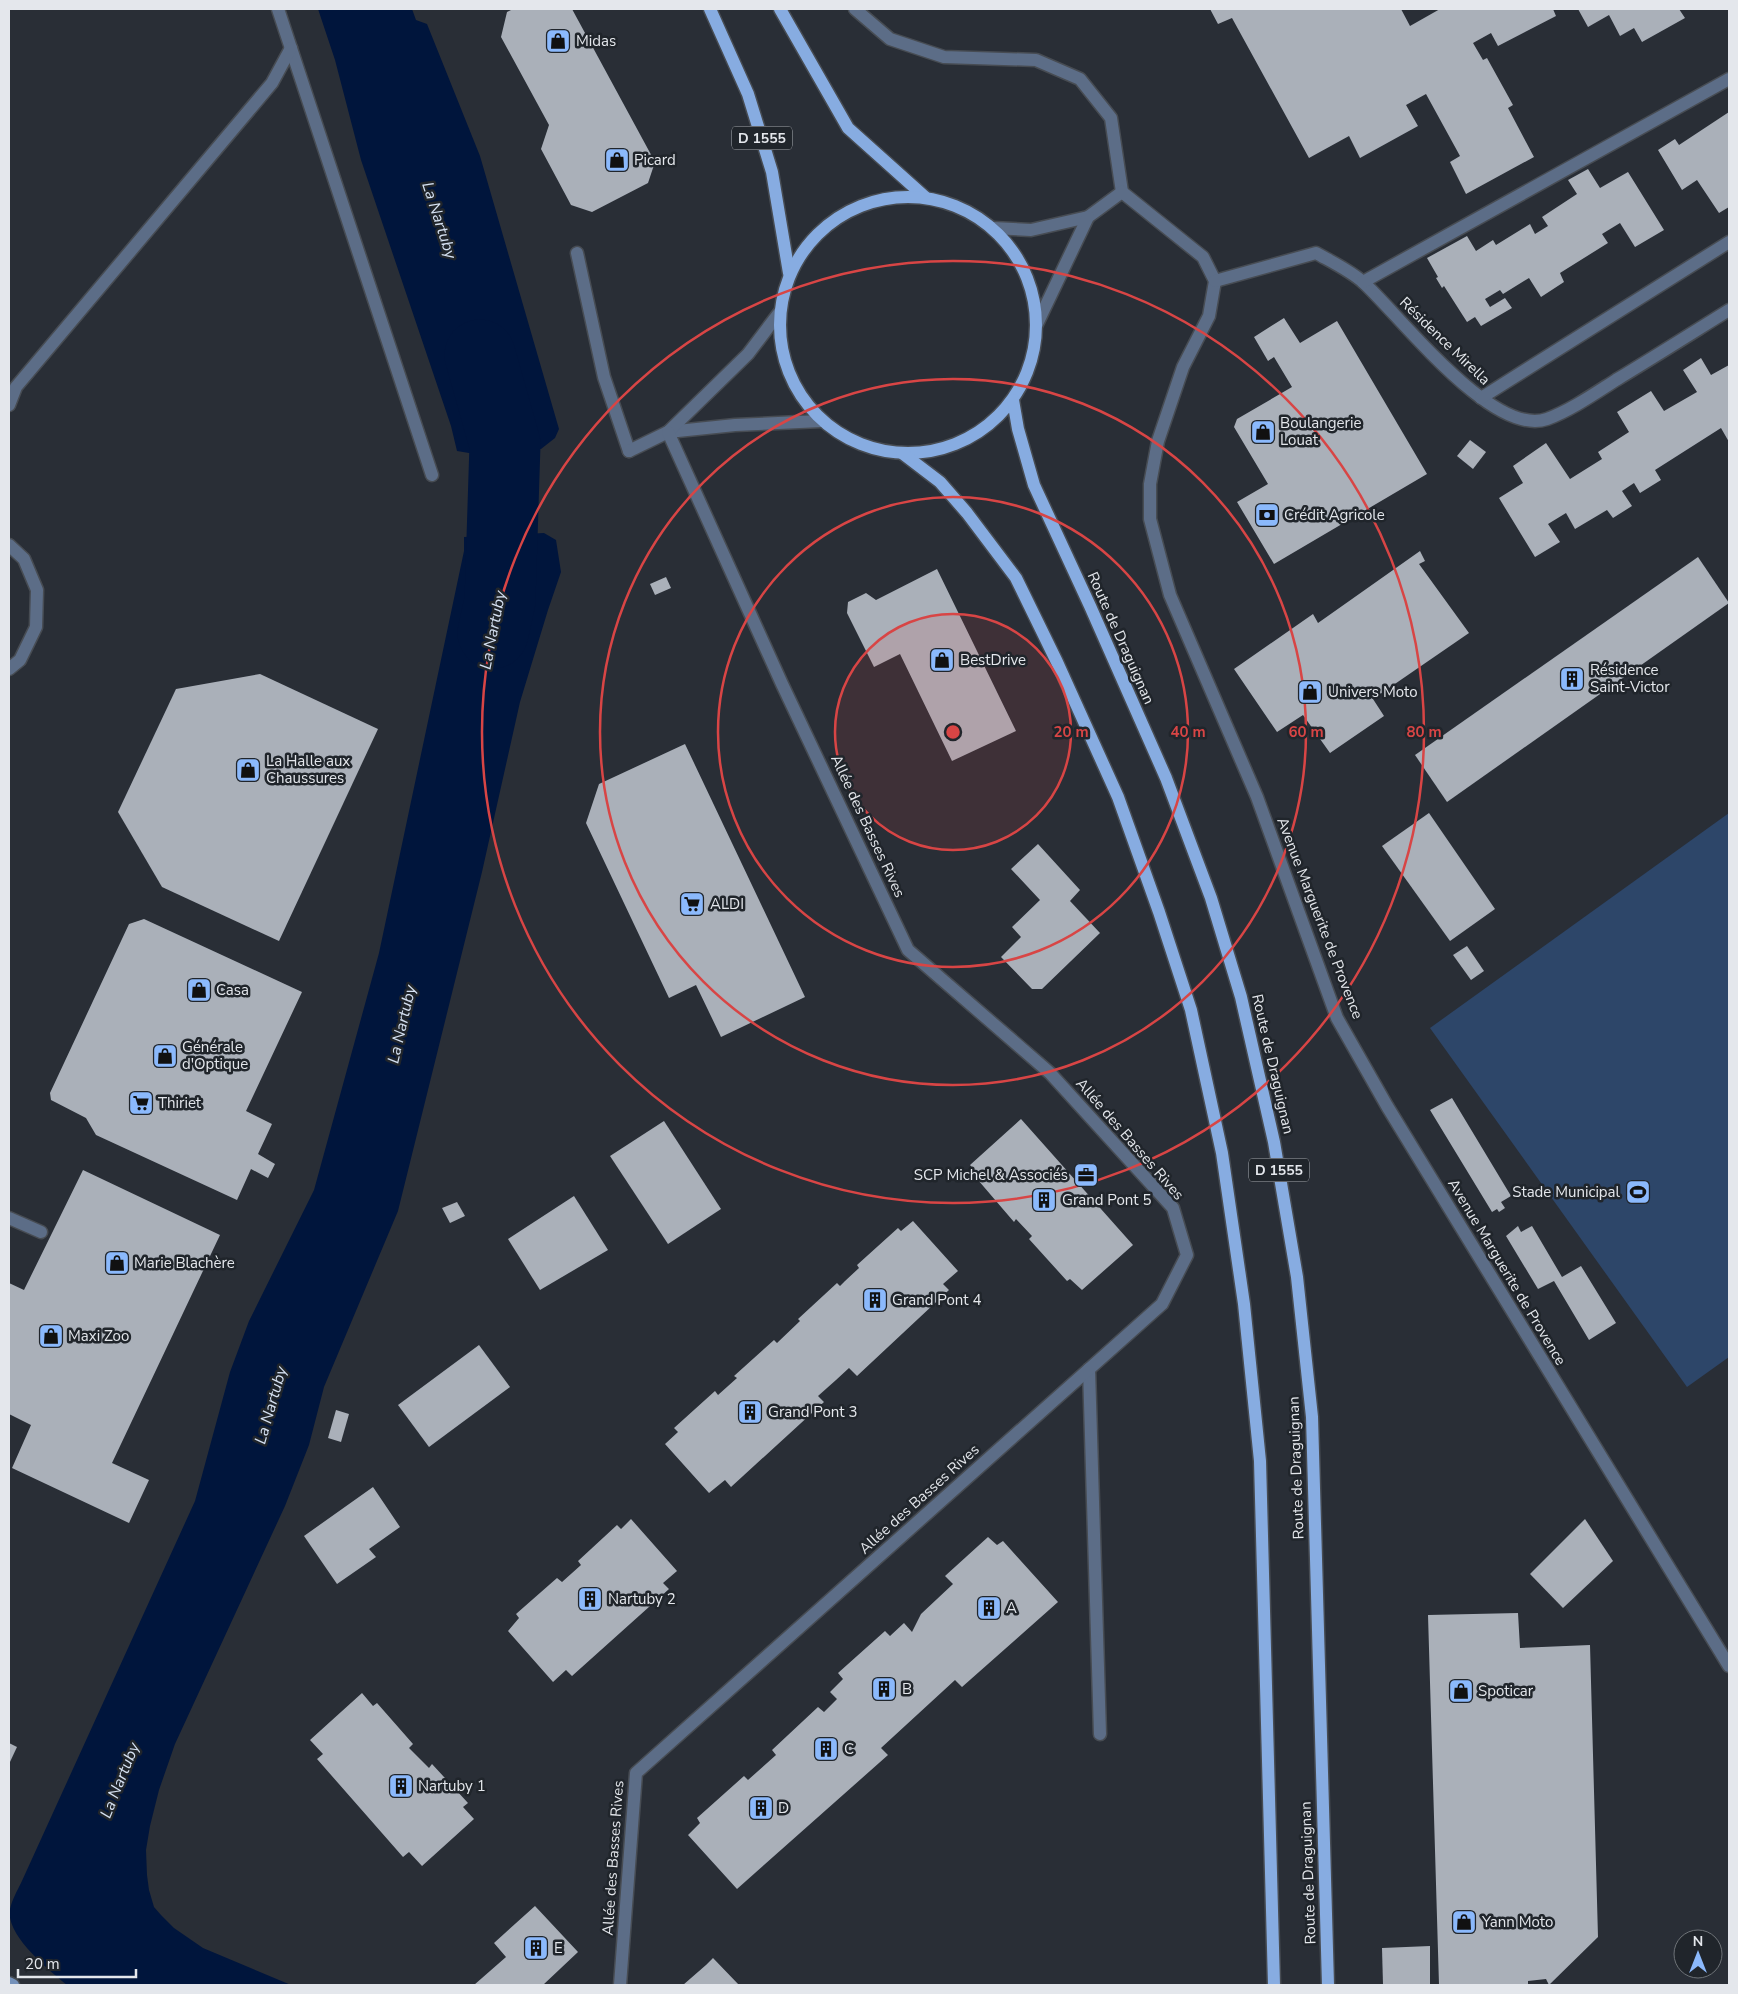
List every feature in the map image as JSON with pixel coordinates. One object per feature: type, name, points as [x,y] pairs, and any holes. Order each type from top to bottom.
[{"type":"main road","name":"D 1555","points":[[710,9],[748,94],[772,172],[789,274]]},
{"type":"main road","points":[[780,9],[848,128],[925,197]]},
{"type":"main road","points":[[925,197],[949,203],[972,213],[993,228],[1011,247],[1025,271],[1034,297],[1037,324],[1034,351],[1026,376],[1013,400],[983,430],[945,448],[902,453],[873,449],[846,438],[821,421],[796,390],[782,353],[779,313],[783,293],[789,274],[812,239],[845,213],[884,198],[925,197]]},
{"type":"main road","name":"Route de Draguignan","points":[[1013,400],[1018,429],[1034,485],[1162,769],[1211,898],[1241,997],[1274,1142],[1297,1277],[1312,1417],[1328,1985]]},
{"type":"main road","name":"D 1555","points":[[902,453],[940,482],[1016,578],[1057,662],[1118,797],[1159,912],[1191,1010],[1222,1153],[1244,1304],[1260,1460],[1274,1985]]},
{"type":"street","points":[[278,9],[432,475]]},
{"type":"street","points":[[855,9],[890,39],[944,57],[1036,60],[1080,78],[1111,118],[1122,192],[1203,257],[1215,281]]},
{"type":"street","points":[[9,405],[16,387],[272,83],[291,48]]},
{"type":"street","points":[[1363,282],[1729,80]]},
{"type":"street","points":[[993,228],[1031,230],[1088,217],[1122,192]]},
{"type":"street","points":[[1037,324],[1088,217]]},
{"type":"street","points":[[1481,398],[1729,242]]},
{"type":"street","name":"Résidence Mirella","points":[[1215,281],[1316,252],[1363,282],[1449,370],[1481,398],[1504,414],[1524,421],[1545,420],[1573,407],[1729,310]]},
{"type":"street","points":[[577,253],[604,377],[629,451],[668,432],[748,354],[779,313]]},
{"type":"street","name":"Avenue Marguerite de Provence","points":[[1215,281],[1209,316],[1183,367],[1158,441],[1150,484],[1150,519],[1170,595],[1257,797],[1337,1018],[1392,1114],[1729,1666]]},
{"type":"street","points":[[668,432],[735,425],[821,421]]},
{"type":"street","name":"Allée des Basses Rives","points":[[620,1985],[636,1773],[1162,1304],[1187,1255],[1173,1208],[1050,1073],[908,950],[782,684],[668,432]]},
{"type":"street","points":[[9,545],[24,559],[37,590],[36,627],[20,660],[9,669]]},
{"type":"street","points":[[9,1218],[42,1232]]},
{"type":"street","points":[[1089,1369],[1100,1734]]},
{"type":"street","points":[[9,1982],[13,1985]]},
{"type":"shaded area","name":"Stade Municipal","points":[[1729,813],[1729,1357],[1687,1387],[1430,1028]]},
{"type":"water","points":[[318,9],[412,9],[416,20],[427,24],[480,156],[559,429],[555,438],[541,449],[469,453],[457,451],[451,426],[361,160],[335,60]]},
{"type":"water","points":[[544,533],[556,540],[561,572],[520,702],[482,872],[398,1211],[324,1387],[309,1445],[285,1506],[175,1744],[159,1790],[150,1826],[146,1850],[147,1875],[154,1907],[161,1915],[174,1928],[203,1948],[291,1985],[67,1985],[21,1941],[10,1919],[10,1909],[195,1501],[230,1372],[249,1321],[314,1190],[379,953],[464,551],[464,537]]},
{"type":"building","points":[[513,9],[572,9],[655,162],[648,183],[592,212],[571,205],[541,149],[549,125],[501,37],[507,12]]},
{"type":"building","points":[[1210,9],[1401,9],[1410,26],[1440,9],[1553,9],[1556,16],[1498,46],[1491,33],[1473,43],[1483,60],[1487,58],[1513,105],[1508,108],[1534,157],[1466,194],[1450,162],[1460,156],[1426,94],[1406,105],[1418,126],[1360,158],[1349,136],[1309,158],[1232,18],[1218,24]]},
{"type":"building","points":[[1578,9],[1679,9],[1685,18],[1642,42],[1634,28],[1620,36],[1609,15],[1588,27]]},
{"type":"building","points":[[1729,112],[1729,207],[1719,213],[1697,180],[1682,190],[1658,150],[1675,139],[1679,145]]},
{"type":"building","points":[[1588,169],[1600,188],[1628,172],[1664,230],[1635,247],[1620,223],[1602,234],[1608,243],[1560,273],[1564,282],[1541,297],[1529,278],[1503,294],[1500,290],[1485,299],[1490,307],[1505,298],[1512,308],[1481,326],[1475,317],[1467,322],[1444,286],[1442,288],[1427,258],[1467,236],[1476,251],[1493,240],[1496,245],[1530,224],[1535,234],[1548,226],[1542,217],[1577,194],[1568,180]]},
{"type":"building","points":[[1284,318],[1300,343],[1337,321],[1427,474],[1274,564],[1237,502],[1268,484],[1234,427],[1237,419],[1292,387],[1274,357],[1268,361],[1254,337]]},
{"type":"building","points":[[1701,358],[1711,375],[1729,365],[1729,442],[1721,428],[1655,470],[1661,480],[1640,493],[1634,483],[1622,491],[1632,506],[1613,518],[1607,510],[1575,529],[1566,513],[1548,524],[1560,542],[1535,557],[1499,498],[1523,483],[1513,466],[1546,443],[1570,479],[1602,459],[1598,452],[1629,432],[1617,412],[1651,391],[1664,411],[1697,392],[1683,370]]},
{"type":"building","points":[[1470,440],[1486,452],[1473,469],[1457,456]]},
{"type":"building","points":[[1420,551],[1425,561],[1419,564],[1469,633],[1373,699],[1384,716],[1330,753],[1303,715],[1277,732],[1234,669],[1313,614],[1318,623]]},
{"type":"building","name":"Résidence Saint-Victor","points":[[1698,557],[1729,603],[1447,802],[1415,755]]},
{"type":"building","name":"BestDrive","points":[[937,569],[1016,731],[952,761],[900,654],[874,667],[847,613],[848,602],[866,593],[876,600]]},
{"type":"building","points":[[666,577],[671,588],[655,595],[650,584]]},
{"type":"building","name":"La Halle aux Chaussures","points":[[260,674],[378,729],[279,941],[162,887],[118,812],[176,689]]},
{"type":"building","name":"ALDI","points":[[685,744],[805,997],[721,1037],[696,985],[669,998],[586,823],[599,784]]},
{"type":"building","points":[[1429,813],[1495,909],[1450,941],[1382,846]]},
{"type":"building","points":[[1038,844],[1080,890],[1070,901],[1100,933],[1042,989],[1032,989],[1001,957],[1021,937],[1012,927],[1040,900],[1011,869]]},
{"type":"building","points":[[144,919],[302,992],[246,1111],[272,1124],[258,1154],[275,1164],[268,1178],[251,1169],[237,1200],[96,1135],[86,1118],[51,1100],[50,1093],[129,924]]},
{"type":"building","points":[[1467,946],[1484,971],[1471,980],[1453,955]]},
{"type":"building","points":[[1452,1098],[1511,1196],[1501,1202],[1505,1208],[1499,1212],[1497,1209],[1492,1212],[1430,1110]]},
{"type":"building","name":"Grand Pont 5","points":[[1021,1119],[1133,1245],[1082,1290],[1070,1279],[1067,1281],[1029,1239],[1032,1236],[1016,1219],[1014,1222],[978,1180],[980,1178],[970,1165]]},
{"type":"building","points":[[664,1121],[721,1209],[668,1244],[610,1156]]},
{"type":"building","points":[[83,1170],[220,1235],[112,1463],[149,1480],[129,1523],[12,1468],[31,1425],[9,1414],[9,1283],[24,1290]]},
{"type":"building","points":[[574,1196],[608,1250],[540,1290],[508,1239]]},
{"type":"building","points":[[457,1202],[465,1216],[450,1223],[442,1208]]},
{"type":"building","points":[[913,1221],[958,1271],[943,1284],[949,1290],[857,1376],[849,1368],[818,1396],[824,1402],[731,1487],[725,1480],[709,1493],[665,1444],[678,1432],[674,1428],[715,1391],[718,1395],[737,1378],[734,1376],[774,1340],[777,1343],[800,1321],[798,1319],[837,1283],[840,1286],[859,1268],[857,1265],[898,1228],[901,1231]]},
{"type":"building","points":[[1518,1226],[1521,1232],[1532,1226],[1562,1277],[1581,1266],[1616,1323],[1589,1340],[1554,1281],[1538,1289],[1506,1236]]},
{"type":"building","points":[[479,1345],[510,1387],[429,1447],[398,1405]]},
{"type":"building","points":[[336,1410],[349,1414],[341,1442],[328,1438]]},
{"type":"building","points":[[373,1487],[400,1527],[369,1549],[376,1557],[337,1584],[304,1536]]},
{"type":"building","name":"Nartuby 2","points":[[631,1519],[677,1571],[663,1583],[669,1589],[572,1676],[566,1670],[553,1682],[508,1631],[519,1618],[516,1614],[557,1578],[562,1582],[581,1565],[578,1561],[617,1525],[621,1529]]},
{"type":"building","points":[[1585,1519],[1613,1561],[1563,1608],[1530,1574]]},
{"type":"building","points":[[988,1537],[997,1545],[1003,1541],[1058,1602],[962,1687],[955,1680],[881,1748],[888,1755],[737,1889],[688,1835],[700,1823],[697,1818],[744,1776],[748,1780],[776,1755],[772,1750],[818,1707],[824,1712],[837,1699],[830,1692],[843,1679],[838,1673],[885,1631],[890,1636],[904,1623],[912,1632],[921,1614],[953,1584],[945,1576]]},
{"type":"building","points":[[1518,1613],[1520,1648],[1590,1645],[1598,1937],[1549,1985],[1546,1979],[1528,1981],[1528,1985],[1439,1985],[1428,1615]]},
{"type":"building","name":"Nartuby 1","points":[[362,1693],[373,1706],[377,1703],[413,1744],[409,1748],[429,1768],[432,1764],[468,1803],[463,1807],[474,1819],[422,1866],[409,1852],[403,1857],[317,1759],[323,1754],[310,1740]]},
{"type":"building","points":[[9,1743],[17,1747],[9,1764]]},
{"type":"building","name":"E","points":[[535,1906],[578,1952],[543,1985],[474,1985],[506,1957],[494,1943]]},
{"type":"building","points":[[1430,1946],[1430,1985],[1383,1985],[1382,1948]]},
{"type":"building","points":[[713,1958],[739,1985],[683,1985],[706,1965]]},
{"type":"waterway","name":"La Nartuby","points":[[480,355],[505,444],[500,601],[493,633]]},
{"type":"place","name":"Midas","points":[[558,41]]},
{"type":"place","name":"Picard","points":[[617,160]]},
{"type":"place","name":"Boulangerie Louat","points":[[1263,432]]},
{"type":"place","name":"Crédit Agricole","points":[[1267,515]]},
{"type":"place","name":"BestDrive","points":[[942,660]]},
{"type":"place","name":"Résidence Saint-Victor","points":[[1572,679]]},
{"type":"place","name":"Univers Moto","points":[[1310,692]]},
{"type":"place","name":"La Halle aux Chaussures","points":[[248,770]]},
{"type":"place","name":"ALDI","points":[[692,904]]},
{"type":"place","name":"Casa","points":[[199,990]]},
{"type":"place","name":"Générale d'Optique","points":[[165,1056]]},
{"type":"place","name":"Thiriet","points":[[141,1103]]},
{"type":"place","name":"SCP Michel & Associés","points":[[1086,1175]]},
{"type":"place","name":"Stade Municipal","points":[[1638,1192]]},
{"type":"place","name":"Grand Pont 5","points":[[1044,1200]]},
{"type":"place","name":"Marie Blachère","points":[[117,1263]]},
{"type":"place","name":"Grand Pont 4","points":[[875,1300]]},
{"type":"place","name":"Maxi Zoo","points":[[51,1336]]},
{"type":"place","name":"Grand Pont 3","points":[[750,1412]]},
{"type":"place","name":"Nartuby 2","points":[[590,1599]]},
{"type":"place","name":"A","points":[[989,1608]]},
{"type":"place","name":"B","points":[[884,1689]]},
{"type":"place","name":"Spoticar","points":[[1461,1691]]},
{"type":"place","name":"C","points":[[826,1749]]},
{"type":"place","name":"Nartuby 1","points":[[401,1786]]},
{"type":"place","name":"D","points":[[761,1808]]},
{"type":"place","name":"Yann Moto","points":[[1464,1922]]},
{"type":"place","name":"E","points":[[536,1948]]}]
